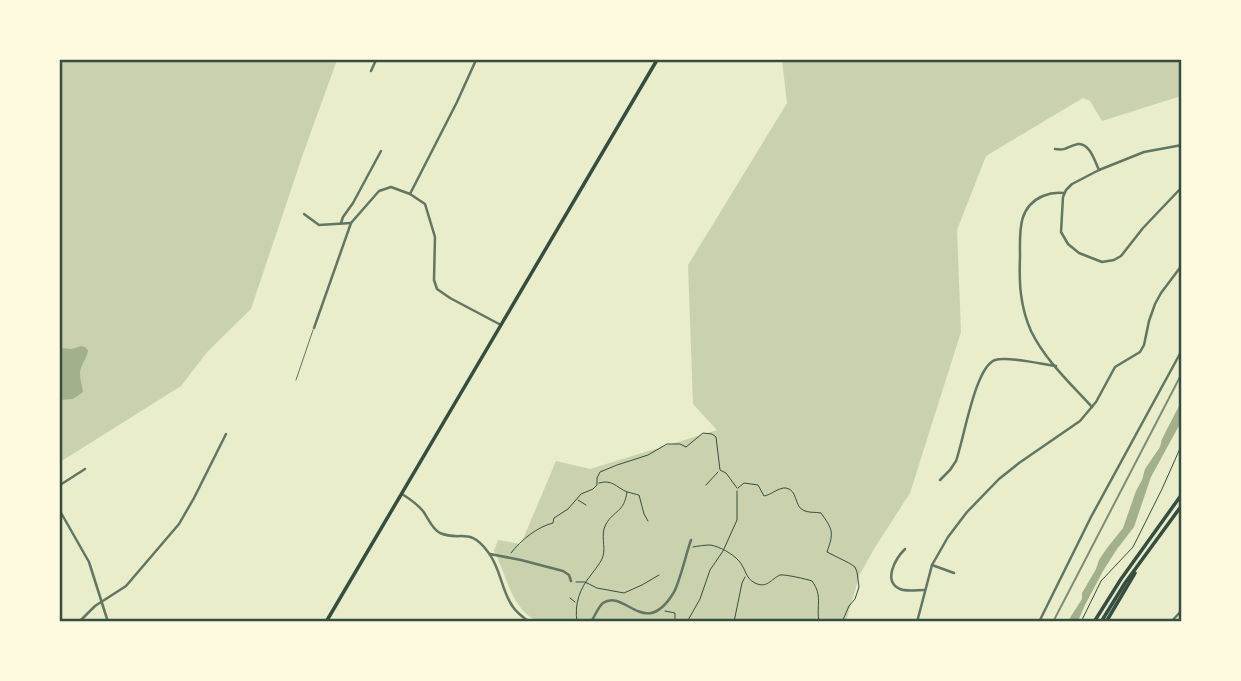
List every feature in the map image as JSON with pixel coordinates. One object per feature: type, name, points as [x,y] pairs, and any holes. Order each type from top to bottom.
[{"type":"main road","points":[[326,621],[657,60]]},
{"type":"main road","points":[[1094,621],[1181,494]]},
{"type":"main road","points":[[1103,621],[1181,505]]},
{"type":"street","points":[[371,71],[376,60]]},
{"type":"street","points":[[410,194],[476,60]]},
{"type":"street","points":[[1055,149],[1067,149],[1079,144],[1085,146],[1099,170]]},
{"type":"street","points":[[1181,145],[1151,150],[1099,170],[1072,184],[1065,193],[1062,207],[1061,228],[1065,240],[1079,253],[1106,262],[1114,261],[1181,187]]},
{"type":"street","points":[[341,223],[381,151]]},
{"type":"street","points":[[314,328],[351,223],[382,189],[391,187],[410,194],[425,204],[436,244],[434,280],[437,289],[450,299],[501,325]]},
{"type":"street","points":[[1065,193],[1054,192],[1032,201],[1023,214],[1020,226],[1021,303],[1032,332],[1056,366],[1092,407]]},
{"type":"street","points":[[304,214],[319,225],[351,223]]},
{"type":"street","points":[[917,621],[932,565],[956,525],[989,489],[1019,463],[1080,421],[1092,407],[1115,367],[1138,355],[1158,299],[1181,265]]},
{"type":"street","points":[[1039,621],[1091,517],[1181,350]]},
{"type":"street","points":[[940,480],[956,461],[978,381],[986,367],[1003,359],[1056,366]]},
{"type":"street","points":[[79,621],[102,601],[126,586],[179,524],[226,433]]},
{"type":"street","points":[[60,485],[85,469]]},
{"type":"street","points":[[402,494],[413,500],[440,533],[468,535],[480,541],[499,569],[512,606],[529,621]]},
{"type":"street","points":[[60,512],[89,562],[108,621]]},
{"type":"street","points":[[591,621],[601,606],[609,601],[646,614],[661,608],[675,590],[691,540]]},
{"type":"street","points":[[905,549],[896,559],[892,581],[902,590],[924,590]]},
{"type":"street","points":[[490,554],[563,571],[569,575],[572,582]]},
{"type":"street","points":[[932,565],[954,573]]},
{"type":"street","points":[[1171,621],[1181,610]]},
{"type":"lane","points":[[296,380],[314,328]]},
{"type":"path","points":[[597,485],[600,472],[648,455],[667,444],[686,447],[702,433],[716,437],[720,470],[706,485]]},
{"type":"path","points":[[1081,621],[1101,581],[1133,547],[1181,444]]},
{"type":"path","points":[[687,621],[737,520],[737,488],[726,472],[720,470]]},
{"type":"path","points":[[507,557],[541,527],[553,523],[554,518],[568,509],[581,494],[606,481],[639,495],[648,521]]},
{"type":"path","points":[[737,488],[749,482],[758,485],[764,496],[787,488],[795,494],[803,510],[821,513],[833,531],[827,552],[855,567],[858,572],[859,587],[842,621]]},
{"type":"path","points":[[577,621],[577,603],[585,582],[604,554],[606,523],[621,510],[627,492]]},
{"type":"path","points":[[576,499],[586,505]]},
{"type":"path","points":[[688,547],[709,545],[723,551],[739,561],[746,575],[756,584],[769,583],[780,575],[812,581],[820,595],[819,621]]},
{"type":"path","points":[[572,582],[585,582],[597,588],[624,593],[659,575]]},
{"type":"path","points":[[734,621],[741,583],[746,575]]},
{"type":"path","points":[[570,598],[577,603]]},
{"type":"path","points":[[661,608],[675,613],[676,621]]},
{"type":"shaded area","points":[[60,60],[337,60],[251,309],[208,351],[181,386],[60,462]]},
{"type":"shaded area","points":[[782,60],[1181,60],[1181,96],[1102,121],[1090,101],[1083,98],[986,156],[957,230],[961,332],[910,493],[860,574],[846,621],[535,620],[514,598],[494,551],[498,540],[521,544],[556,461],[590,469],[717,430],[693,404],[688,265],[787,103]]},
{"type":"shaded area","points":[[81,346],[88,350],[80,371],[83,392],[73,399],[60,400],[60,348],[72,349]]},
{"type":"shaded area","points":[[1181,402],[1181,422],[1151,477],[1134,527],[1103,571],[1078,621],[1068,621],[1082,599],[1082,593],[1099,560],[1123,528],[1145,469],[1160,447]]},
{"type":"railway","points":[[1053,622],[1182,373]]}]
